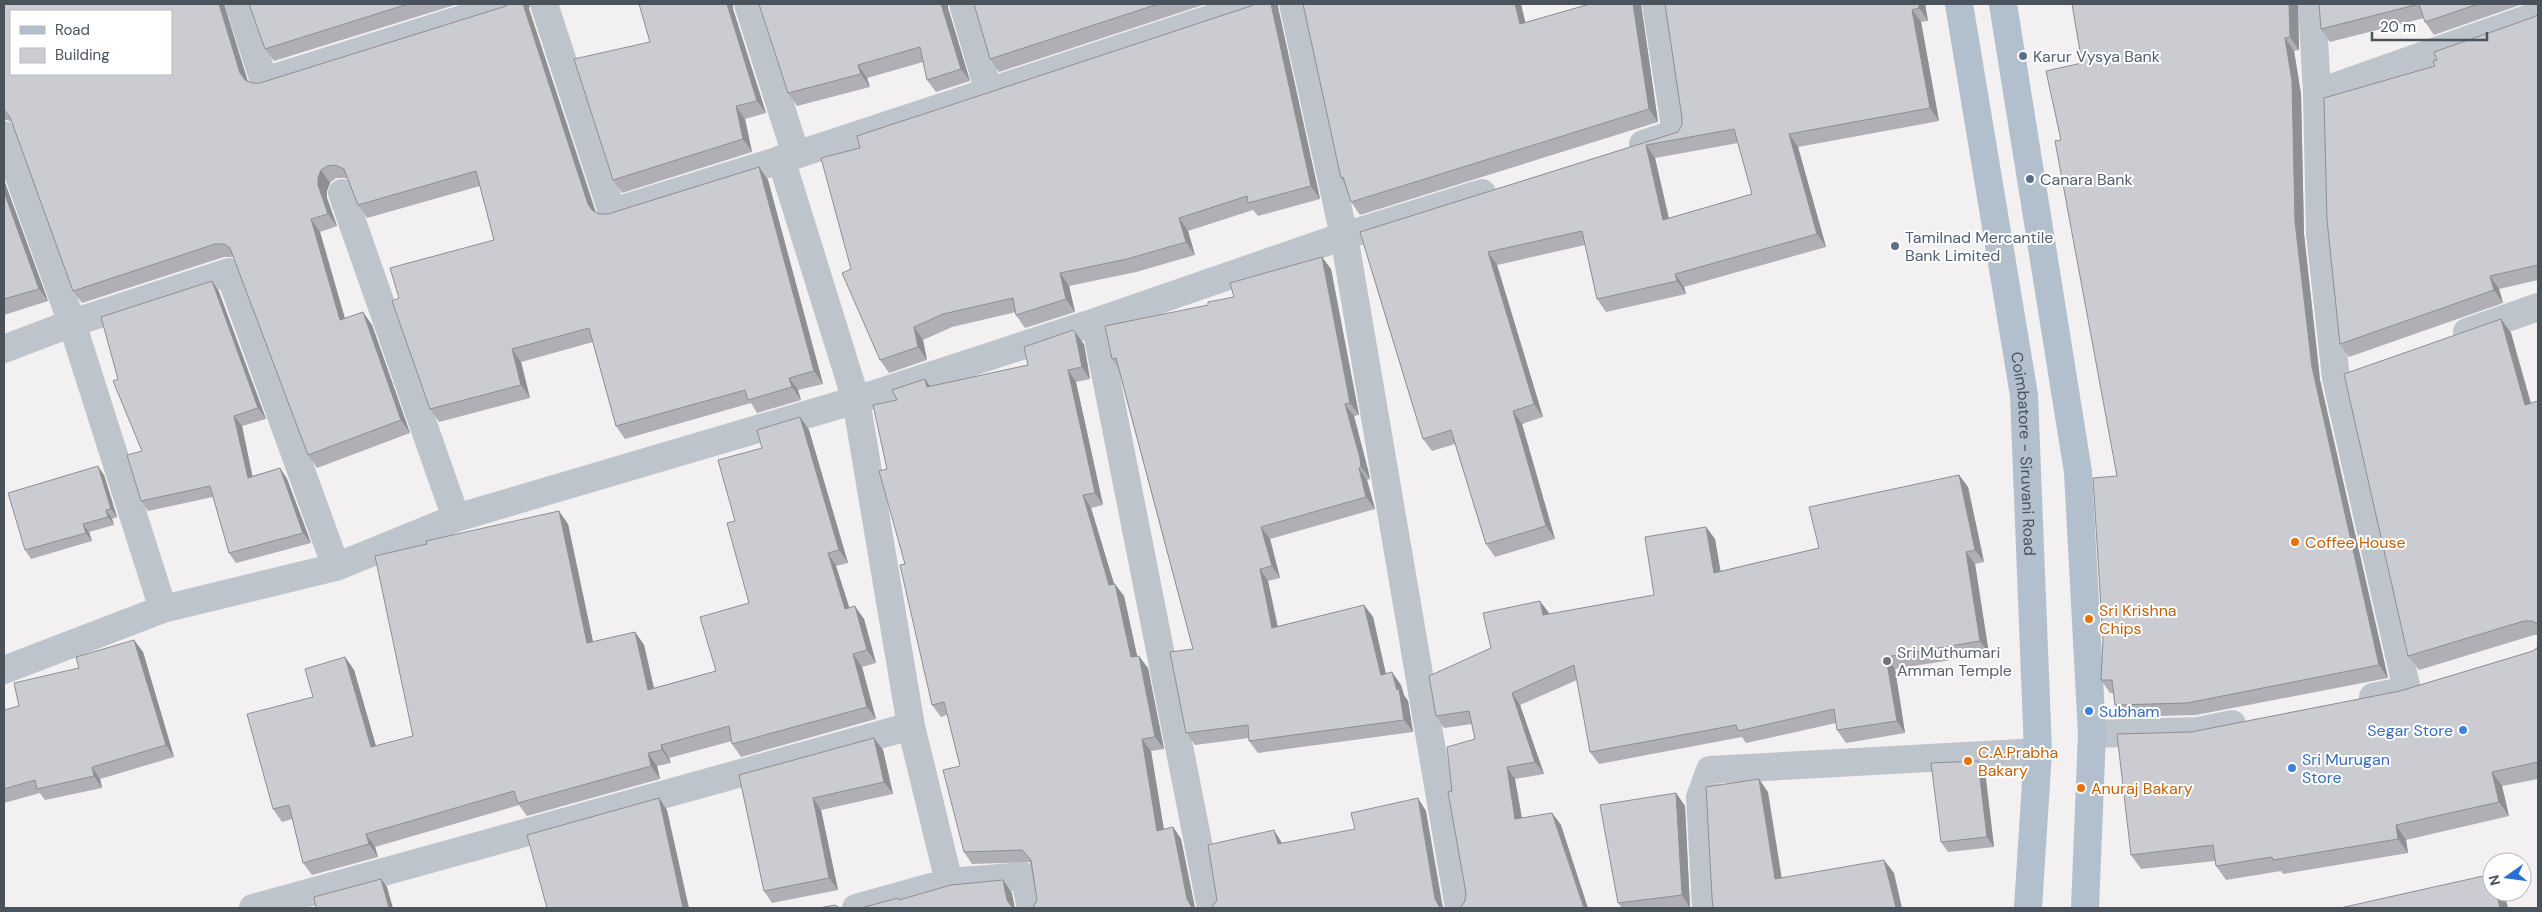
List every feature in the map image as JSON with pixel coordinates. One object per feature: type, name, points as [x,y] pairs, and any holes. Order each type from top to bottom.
[{"type":"main road","name":"Coimbatore - Siruvani Road","points":[[1959,4],[2024,395],[2038,752],[2028,908]]},
{"type":"main road","points":[[2003,4],[2078,472],[2092,734],[2085,908]]},
{"type":"street","points":[[239,4],[264,81],[510,4]]},
{"type":"street","points":[[544,4],[612,212],[789,157],[1255,4]]},
{"type":"street","points":[[748,4],[856,400],[911,726],[949,882]]},
{"type":"street","points":[[962,4],[988,92]]},
{"type":"street","points":[[1293,4],[1344,236],[1459,908]]},
{"type":"street","points":[[1619,151],[1676,133],[1656,4]]},
{"type":"street","points":[[2312,4],[2317,93],[2320,234],[2336,378],[2407,690]]},
{"type":"street","points":[[2317,93],[2538,15]]},
{"type":"street","points":[[4,135],[14,196],[72,323],[163,609]]},
{"type":"street","points":[[4,670],[163,609],[336,567],[456,518],[856,400],[1095,322],[1344,236],[1506,186]]},
{"type":"street","points":[[342,193],[456,518]]},
{"type":"street","points":[[4,349],[72,323],[229,272],[336,567]]},
{"type":"street","points":[[2446,340],[2538,307]]},
{"type":"street","points":[[1095,322],[1211,908]]},
{"type":"street","points":[[2336,378],[2363,368]]},
{"type":"street","points":[[2350,702],[2435,682]]},
{"type":"street","points":[[2092,734],[2198,731],[2255,720]]},
{"type":"street","points":[[260,907],[911,726]]},
{"type":"street","points":[[1706,908],[1700,797],[1710,770],[2038,752]]},
{"type":"street","points":[[856,908],[949,882],[1024,876],[1031,908]]},
{"type":"building","points":[[4,4],[219,4],[240,73],[245,80],[252,83],[260,83],[509,4],[523,4],[588,204],[592,210],[599,214],[608,214],[759,167],[814,371],[789,378],[792,387],[748,400],[745,390],[616,426],[589,328],[512,349],[521,385],[430,409],[392,301],[399,298],[390,268],[494,240],[476,171],[358,205],[344,169],[335,165],[327,166],[321,170],[318,185],[328,214],[311,219],[340,320],[363,312],[401,420],[308,455],[230,248],[224,244],[215,244],[73,291],[10,117],[4,110]]},
{"type":"building","points":[[249,4],[408,4],[265,49]]},
{"type":"building","points":[[639,4],[727,4],[757,101],[736,106],[743,139],[613,180],[574,59],[650,42]]},
{"type":"building","points":[[759,4],[941,4],[961,69],[927,80],[920,47],[858,65],[861,74],[788,93]]},
{"type":"building","points":[[974,4],[1158,4],[990,59]]},
{"type":"building","points":[[1254,4],[1271,4],[1311,186],[1248,203],[1247,196],[1179,218],[1186,242],[1127,259],[1060,273],[1066,299],[1016,315],[1013,298],[943,314],[914,327],[918,347],[880,360],[842,273],[851,269],[821,158],[860,148],[857,136]]},
{"type":"building","points":[[1303,4],[1515,4],[1520,24],[1590,4],[1633,4],[1649,109],[1351,202],[1343,177],[1341,178]]},
{"type":"building","points":[[1665,4],[1919,4],[1919,8],[1912,10],[1930,108],[1789,134],[1817,234],[1675,274],[1677,281],[1597,299],[1582,231],[1488,252],[1534,404],[1513,411],[1546,526],[1486,544],[1451,430],[1423,439],[1360,232],[1678,132],[1682,125]],"holes":[[[1734,129],[1752,194],[1663,220],[1646,145]]]},
{"type":"building","points":[[2072,4],[2289,4],[2290,37],[2285,38],[2292,81],[2295,222],[2312,367],[2379,665],[2187,703],[2115,705],[2112,680],[2101,680],[2103,640],[2093,478],[2117,476],[2055,141],[2061,140],[2046,71],[2082,63]]},
{"type":"building","points":[[2319,4],[2419,4],[2321,29]]},
{"type":"building","points":[[2419,4],[2478,4],[2425,22]]},
{"type":"building","points":[[2538,14],[2538,265],[2490,276],[2494,290],[2340,344],[2327,220],[2324,98],[2435,66],[2433,61],[2437,60],[2434,52]]},
{"type":"building","points":[[4,192],[39,289],[4,299]]},
{"type":"building","points":[[1322,257],[1350,403],[1345,404],[1360,458],[1361,467],[1359,468],[1366,497],[1261,527],[1272,566],[1260,569],[1272,628],[1364,605],[1381,675],[1392,672],[1397,690],[1399,689],[1404,720],[1249,741],[1248,725],[1186,733],[1170,652],[1193,649],[1116,358],[1112,359],[1105,326],[1208,305],[1208,302],[1234,297],[1230,283]]},
{"type":"building","points":[[212,281],[258,408],[234,416],[248,478],[280,468],[303,533],[229,553],[210,486],[141,501],[127,455],[142,451],[113,381],[118,379],[101,317]]},
{"type":"building","points":[[2501,319],[2525,405],[2538,401],[2538,624],[2532,621],[2524,621],[2408,656],[2344,374]]},
{"type":"building","points":[[1073,330],[1082,367],[1068,370],[1095,493],[1083,495],[1109,585],[1115,584],[1131,657],[1139,656],[1155,737],[1142,739],[1157,831],[1173,827],[1187,899],[1194,908],[1031,908],[1037,900],[1031,860],[1022,850],[964,852],[943,770],[960,766],[944,702],[932,705],[900,565],[905,564],[879,471],[887,469],[873,405],[897,400],[892,390],[925,379],[927,387],[1028,365],[1024,347]]},
{"type":"building","points":[[800,417],[839,550],[828,553],[845,609],[855,606],[867,650],[853,654],[867,707],[732,744],[729,726],[661,745],[662,750],[648,753],[651,766],[518,803],[514,791],[366,834],[369,844],[303,863],[289,805],[273,809],[247,714],[313,697],[305,669],[345,657],[371,747],[413,736],[375,556],[427,544],[426,541],[559,511],[587,643],[635,632],[648,690],[716,671],[700,617],[749,603],[727,523],[735,521],[718,460],[762,448],[757,430]]},
{"type":"building","points":[[98,466],[111,509],[106,510],[108,517],[83,524],[86,533],[25,550],[8,493]]},
{"type":"building","points":[[1959,475],[1975,550],[1966,552],[1980,641],[1886,657],[1897,721],[1837,730],[1834,709],[1738,731],[1736,725],[1590,752],[1574,665],[1512,693],[1535,762],[1507,767],[1515,819],[1552,813],[1584,908],[1459,908],[1465,901],[1466,893],[1448,792],[1452,791],[1447,747],[1475,739],[1469,711],[1436,716],[1429,676],[1491,648],[1483,613],[1540,601],[1543,615],[1654,595],[1645,537],[1706,527],[1714,573],[1819,548],[1809,507]]},
{"type":"building","points":[[134,640],[166,745],[92,767],[94,776],[37,789],[35,780],[4,789],[4,710],[19,706],[14,683],[79,668],[76,657]]},
{"type":"building","points":[[2538,647],[2538,762],[2492,772],[2499,802],[2396,825],[2398,839],[2273,860],[2272,857],[2216,866],[2213,845],[2131,855],[2117,734],[2191,732],[2400,691],[2533,651]]},
{"type":"building","points":[[874,738],[884,782],[813,798],[829,878],[764,891],[739,775]]},
{"type":"building","points":[[1978,761],[1987,837],[1941,842],[1931,763]]},
{"type":"building","points":[[1759,779],[1775,879],[1884,860],[1896,908],[1713,908],[1706,787]]},
{"type":"building","points":[[1676,793],[1682,895],[1618,903],[1600,805]]},
{"type":"building","points":[[659,798],[683,908],[547,908],[527,835]]},
{"type":"building","points":[[1418,798],[1435,899],[1442,908],[1211,908],[1217,900],[1208,845],[1274,830],[1278,844],[1355,829],[1351,813]]},
{"type":"building","points":[[2482,876],[2482,902],[2498,902],[2500,908],[2340,908]]},
{"type":"building","points":[[381,879],[389,908],[316,908],[314,897]]},
{"type":"building","points":[[1003,880],[1007,900],[1014,908],[861,908],[898,898],[899,900],[951,885]]},
{"type":"building","points":[[835,905],[840,908],[819,908]]},
{"type":"place","name":"Karur Vysya Bank","points":[[2023,56]]},
{"type":"place","name":"Canara Bank","points":[[2030,179]]},
{"type":"place","name":"Tamilnad Mercantile Bank Limited","points":[[1895,246]]},
{"type":"place","name":"Coffee House","points":[[2295,542]]},
{"type":"place","name":"Sri Krishna Chips","points":[[2089,619]]},
{"type":"place","name":"Sri Muthumari Amman Temple","points":[[1887,661]]},
{"type":"place","name":"Subham","points":[[2089,711]]},
{"type":"place","name":"Segar Store","points":[[2463,730]]},
{"type":"place","name":"C.A.Prabha Bakary","points":[[1968,761]]},
{"type":"place","name":"Sri Murugan Store","points":[[2292,768]]},
{"type":"place","name":"Anuraj Bakary","points":[[2081,788]]}]
